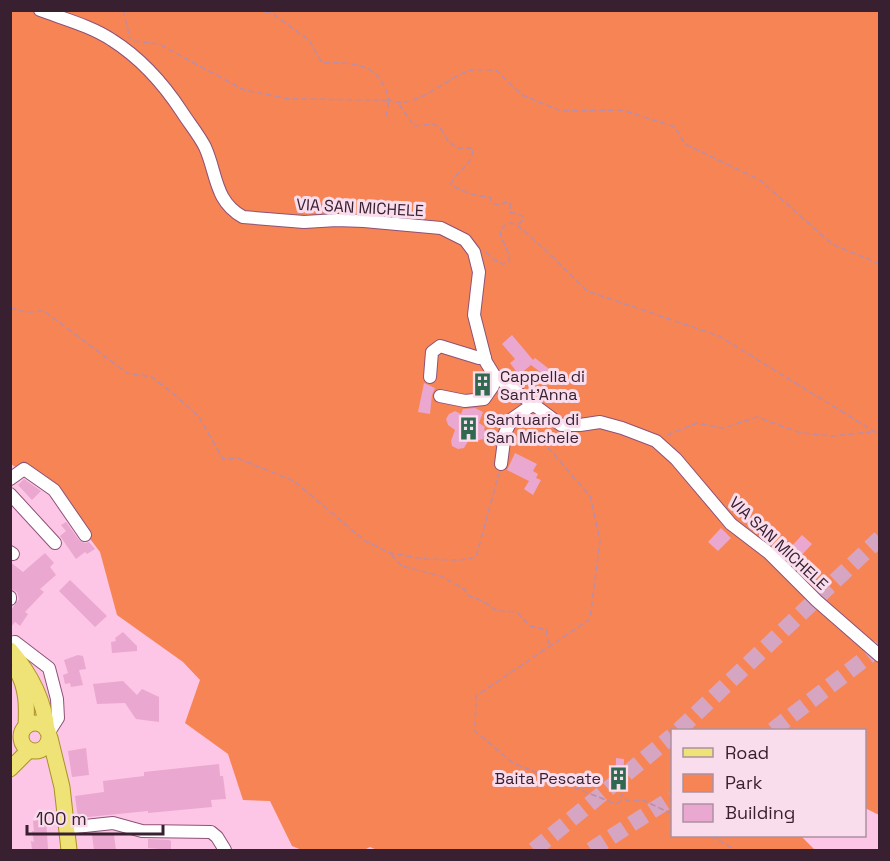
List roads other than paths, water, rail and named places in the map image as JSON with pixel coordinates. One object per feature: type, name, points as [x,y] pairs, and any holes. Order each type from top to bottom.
[{"type":"main road","points":[[10,650],[34,685],[46,717],[59,774],[69,850]]},
{"type":"main road","points":[[10,661],[24,685],[22,743],[32,751],[47,757],[59,774]]},
{"type":"main road","points":[[10,754],[24,730],[38,723],[49,733]]},
{"type":"main road","points":[[10,769],[32,751],[46,747],[49,733]]},
{"type":"street","name":"VIA SAN MICHELE","points":[[40,10],[111,39],[138,58],[154,73],[204,146],[226,205],[243,217],[294,221],[337,220],[441,228],[465,240],[474,252],[479,272],[474,315],[485,358],[494,375],[561,425],[600,422],[656,441],[676,459],[731,524],[769,553],[817,601],[879,656]]},
{"type":"street","points":[[430,376],[432,352],[440,346],[485,358]]},
{"type":"street","points":[[440,396],[465,401],[484,399],[492,386],[494,375]]},
{"type":"street","points":[[501,464],[505,433],[512,419],[532,405]]},
{"type":"street","points":[[10,478],[24,469],[54,490],[85,535]]},
{"type":"street","points":[[10,494],[55,543]]},
{"type":"street","points":[[10,643],[15,642],[49,668],[57,699],[58,718],[49,733]]},
{"type":"street","points":[[66,828],[113,823],[142,831],[211,832],[225,850]]},
{"type":"tunnel","points":[[680,729],[880,538]]},
{"type":"tunnel","points":[[774,729],[880,647]]},
{"type":"tunnel","points":[[534,850],[671,737]]},
{"type":"tunnel","points":[[591,850],[671,799]]},
{"type":"place","name":"Cappella di Sant'Anna","points":[[482,385]]},
{"type":"place","name":"Santuario di San Michele","points":[[468,428]]},
{"type":"place","name":"Baita Pescate","points":[[619,778]]}]
